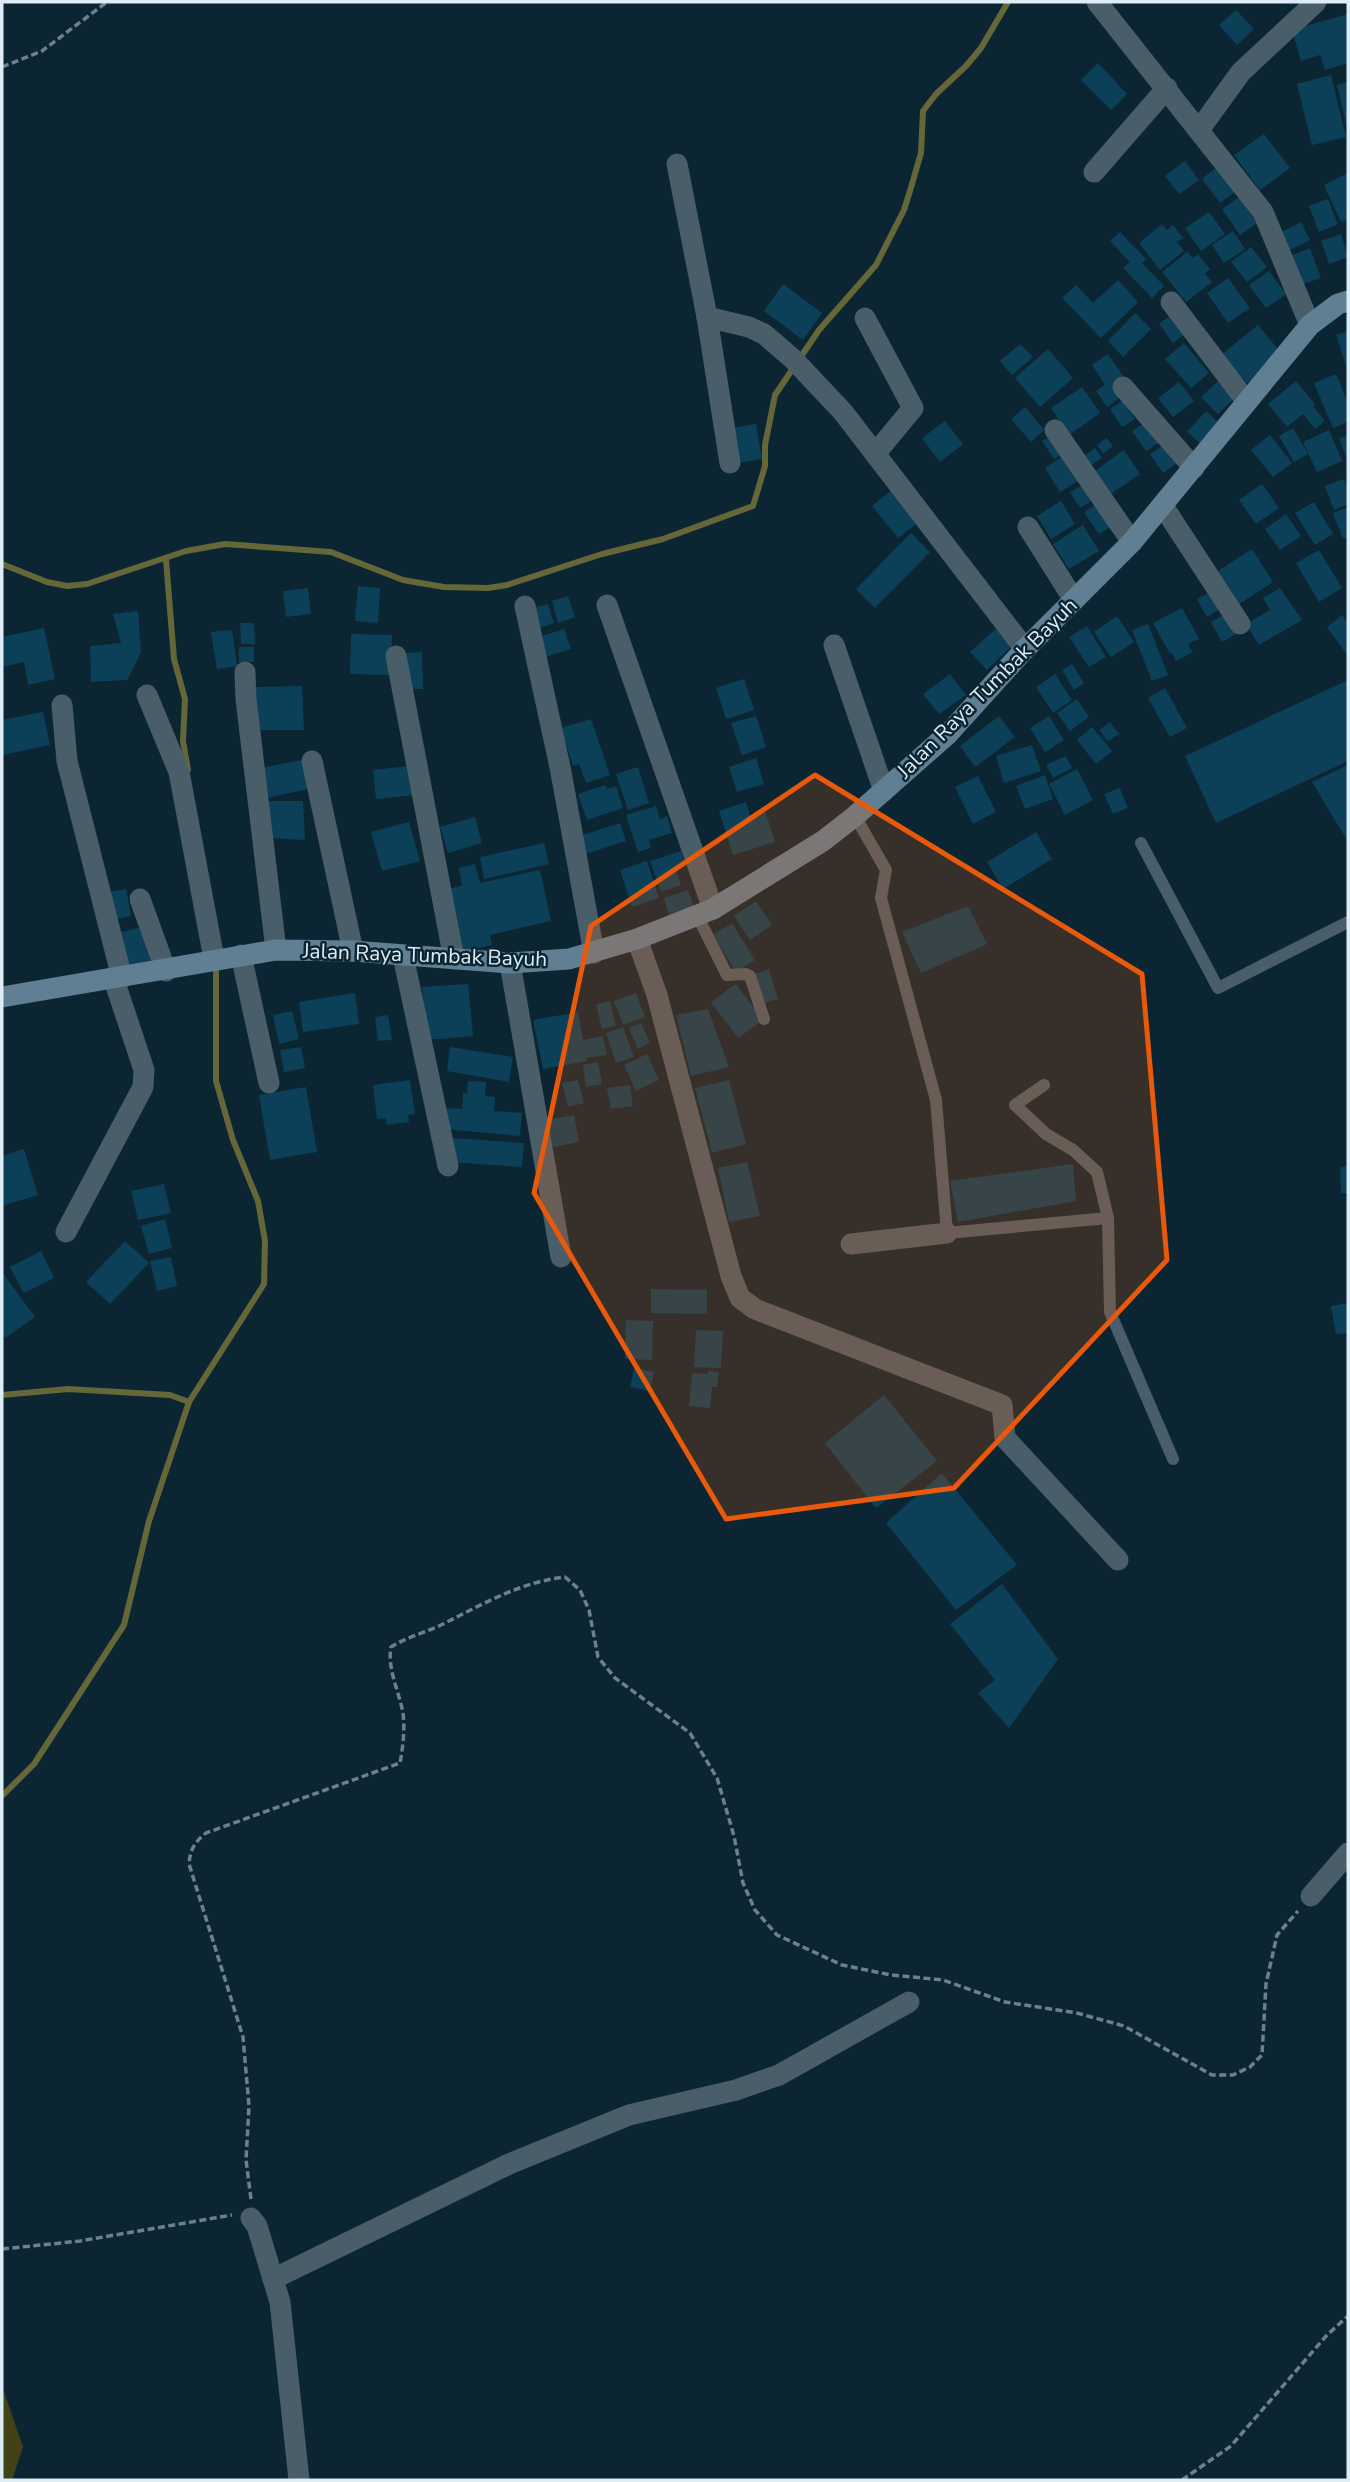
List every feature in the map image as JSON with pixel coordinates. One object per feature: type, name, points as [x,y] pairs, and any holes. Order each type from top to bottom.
[{"type":"street","points":[[1097,2],[1263,212],[1310,325]]},
{"type":"street","points":[[1199,130],[1241,72],[1316,2]]},
{"type":"street","points":[[1094,172],[1167,88]]},
{"type":"street","points":[[677,164],[707,317],[730,463]]},
{"type":"street","name":"Jalan Raya Tumbak Bayuh","points":[[2,997],[166,971],[228,957],[276,950],[353,951],[510,963],[557,960],[594,953],[705,912],[823,841],[948,734],[1025,649],[1132,542],[1310,325],[1338,304],[1348,301]]},
{"type":"street","points":[[1171,302],[1247,402]]},
{"type":"street","points":[[707,317],[749,327],[764,334],[793,359],[843,412],[1025,649]]},
{"type":"street","points":[[865,318],[913,408],[875,454]]},
{"type":"street","points":[[1123,387],[1194,468]]},
{"type":"street","points":[[1055,430],[1132,542]]},
{"type":"street","points":[[1163,506],[1240,624]]},
{"type":"street","points":[[1028,527],[1074,600]]},
{"type":"street","points":[[607,605],[705,912]]},
{"type":"street","points":[[524,606],[560,767],[594,953]]},
{"type":"street","points":[[835,645],[884,791]]},
{"type":"street","points":[[396,656],[454,959]]},
{"type":"street","points":[[245,672],[276,950]]},
{"type":"street","points":[[147,695],[179,772],[228,957],[269,1083]]},
{"type":"street","points":[[62,705],[67,761],[118,979],[144,1070],[142,1087],[66,1232]]},
{"type":"street","points":[[312,761],[353,951]]},
{"type":"street","points":[[139,899],[166,971]]},
{"type":"street","points":[[637,939],[657,995],[731,1276],[740,1298],[755,1309],[1002,1405],[1005,1438],[1118,1560]]},
{"type":"street","points":[[403,956],[448,1166]]},
{"type":"street","points":[[510,963],[561,1257]]},
{"type":"street","points":[[850,1244],[947,1233]]},
{"type":"street","points":[[1311,1896],[1348,1853]]},
{"type":"street","points":[[273,2278],[509,2164],[629,2115],[736,2090],[779,2074],[909,2002]]},
{"type":"street","points":[[251,2218],[257,2226],[280,2302],[299,2480]]},
{"type":"lane","points":[[855,816],[886,870],[881,898],[936,1100],[947,1233],[1108,1218]]},
{"type":"lane","points":[[1142,843],[1218,988],[1348,922]]},
{"type":"lane","points":[[705,912],[727,975],[750,976],[764,1019]]},
{"type":"lane","points":[[1044,1085],[1015,1105],[1046,1134],[1073,1150],[1097,1172],[1108,1218],[1110,1312],[1173,1458]]},
{"type":"path","points":[[2,67],[42,51],[107,2]]},
{"type":"path","points":[[2,2249],[80,2241],[240,2213],[251,2218],[246,2160],[249,2106],[243,2038],[189,1864],[190,1851],[206,1833],[400,1763],[403,1714],[389,1657],[391,1647],[402,1639],[438,1626],[491,1599],[542,1580],[565,1577],[580,1590],[589,1610],[598,1657],[615,1678],[690,1733],[717,1777],[734,1836],[743,1883],[755,1910],[777,1935],[842,1965],[891,1975],[943,1980],[1005,2002],[1077,2013],[1124,2026],[1212,2075],[1233,2075],[1250,2067],[1262,2054],[1266,1984],[1277,1936],[1311,1896]]},
{"type":"path","points":[[1182,2480],[1231,2446],[1326,2335],[1348,2316]]},
{"type":"highlighted area","points":[[815,775],[1142,974],[1167,1260],[954,1488],[726,1519],[534,1193],[591,926]]},
{"type":"shaded area","points":[[2,2386],[23,2447],[12,2480],[2,2480]]},
{"type":"building","points":[[1236,10],[1254,29],[1237,45],[1219,25]]},
{"type":"building","points":[[1348,14],[1348,63],[1325,70],[1320,55],[1301,61],[1292,30]]},
{"type":"building","points":[[1098,63],[1127,94],[1111,110],[1081,80]]},
{"type":"building","points":[[1331,75],[1346,137],[1312,145],[1297,84]]},
{"type":"building","points":[[1348,82],[1348,128],[1347,128],[1337,85]]},
{"type":"building","points":[[1264,134],[1290,168],[1260,190],[1234,155]]},
{"type":"building","points":[[1185,161],[1199,180],[1179,194],[1165,176]]},
{"type":"building","points":[[1218,166],[1236,191],[1220,203],[1202,179]]},
{"type":"building","points":[[1348,173],[1348,219],[1341,222],[1324,185]]},
{"type":"building","points":[[1239,197],[1257,223],[1240,235],[1222,209]]},
{"type":"building","points":[[1328,199],[1338,224],[1319,232],[1309,206]]},
{"type":"building","points":[[1209,212],[1225,234],[1201,251],[1185,228]]},
{"type":"building","points":[[1301,222],[1310,240],[1288,251],[1279,233]]},
{"type":"building","points":[[1162,224],[1167,230],[1173,225],[1183,238],[1177,242],[1184,251],[1160,270],[1139,243]]},
{"type":"building","points":[[1233,231],[1245,249],[1224,263],[1212,245]]},
{"type":"building","points":[[1120,232],[1146,259],[1142,263],[1164,286],[1152,298],[1123,268],[1130,262],[1110,241]]},
{"type":"building","points":[[1341,234],[1348,257],[1329,264],[1321,241]]},
{"type":"building","points":[[1251,247],[1267,267],[1247,282],[1231,262]]},
{"type":"building","points":[[1310,248],[1321,278],[1300,285],[1290,256]]},
{"type":"building","points":[[1187,252],[1193,258],[1198,254],[1210,269],[1205,274],[1212,282],[1186,302],[1162,272]]},
{"type":"building","points":[[1269,271],[1286,294],[1266,308],[1249,285]]},
{"type":"building","points":[[1228,278],[1250,308],[1228,323],[1207,293]]},
{"type":"building","points":[[1118,280],[1138,302],[1101,338],[1062,298],[1076,285],[1093,303]]},
{"type":"building","points":[[783,284],[822,313],[803,340],[764,311]]},
{"type":"building","points":[[1135,313],[1151,329],[1123,357],[1108,341]]},
{"type":"building","points":[[1172,314],[1187,332],[1173,343],[1159,324]]},
{"type":"building","points":[[1258,325],[1282,354],[1247,383],[1222,354]]},
{"type":"building","points":[[1348,331],[1348,372],[1336,335]]},
{"type":"building","points":[[1184,343],[1209,373],[1191,388],[1165,359]]},
{"type":"building","points":[[1020,344],[1033,357],[1012,375],[1000,361]]},
{"type":"building","points":[[1048,349],[1073,378],[1040,407],[1015,378]]},
{"type":"building","points":[[1108,354],[1123,376],[1116,381],[1125,394],[1107,407],[1096,391],[1105,385],[1092,365]]},
{"type":"building","points":[[1336,374],[1348,403],[1348,422],[1333,428],[1314,383]]},
{"type":"building","points":[[1220,379],[1237,396],[1218,414],[1201,397]]},
{"type":"building","points":[[1296,381],[1325,421],[1315,429],[1303,414],[1287,427],[1268,404]]},
{"type":"building","points":[[1179,382],[1194,401],[1173,417],[1158,398]]},
{"type":"building","points":[[1082,387],[1100,413],[1069,435],[1051,408]]},
{"type":"building","points":[[1122,401],[1135,419],[1122,427],[1110,409]]},
{"type":"building","points":[[1025,407],[1044,430],[1031,442],[1011,419]]},
{"type":"building","points":[[1206,411],[1218,422],[1200,443],[1187,432]]},
{"type":"building","points":[[945,421],[963,444],[940,462],[922,438]]},
{"type":"building","points":[[1147,421],[1161,441],[1146,451],[1132,431]]},
{"type":"building","points":[[756,424],[762,459],[738,463],[731,428]]},
{"type":"building","points":[[1293,428],[1308,454],[1294,462],[1279,436]]},
{"type":"building","points":[[1329,430],[1342,461],[1317,472],[1303,442]]},
{"type":"building","points":[[1055,433],[1066,452],[1054,459],[1042,441]]},
{"type":"building","points":[[1270,435],[1292,463],[1273,477],[1251,450]]},
{"type":"building","points":[[1348,435],[1348,461],[1339,439]]},
{"type":"building","points":[[1107,438],[1113,446],[1103,454],[1097,445]]},
{"type":"building","points":[[1168,442],[1181,460],[1163,473],[1150,454]]},
{"type":"building","points":[[1095,448],[1102,458],[1090,466],[1084,456]]},
{"type":"building","points":[[1124,450],[1140,474],[1108,496],[1092,473]]},
{"type":"building","points":[[1068,453],[1083,478],[1060,492],[1045,468]]},
{"type":"building","points":[[1344,479],[1348,490],[1348,504],[1334,510],[1325,486]]},
{"type":"building","points":[[1086,483],[1096,498],[1080,508],[1070,492]]},
{"type":"building","points":[[1262,484],[1279,508],[1256,524],[1239,500]]},
{"type":"building","points":[[894,488],[920,521],[898,538],[872,506]]},
{"type":"building","points":[[1061,501],[1075,524],[1051,539],[1037,516]]},
{"type":"building","points":[[1101,501],[1115,524],[1099,534],[1084,512]]},
{"type":"building","points":[[1314,502],[1333,534],[1315,545],[1295,513]]},
{"type":"building","points":[[1348,507],[1348,537],[1343,539],[1333,513]]},
{"type":"building","points":[[1286,514],[1301,536],[1280,550],[1265,529]]},
{"type":"building","points":[[1083,525],[1099,551],[1069,569],[1053,544]]},
{"type":"building","points":[[911,533],[930,552],[875,608],[856,589]]},
{"type":"building","points":[[1252,549],[1273,582],[1239,604],[1218,571]]},
{"type":"building","points":[[1319,550],[1342,588],[1319,602],[1296,563]]},
{"type":"building","points":[[358,586],[380,588],[378,623],[355,621]]},
{"type":"building","points":[[308,588],[311,614],[286,617],[283,591]]},
{"type":"building","points":[[1280,588],[1302,620],[1259,645],[1246,624],[1270,610],[1263,598]]},
{"type":"building","points":[[1210,592],[1220,609],[1207,617],[1197,599]]},
{"type":"building","points":[[568,596],[575,617],[558,623],[552,601]]},
{"type":"building","points":[[548,604],[554,623],[534,630],[527,610]]},
{"type":"building","points":[[1182,608],[1199,639],[1188,644],[1193,652],[1176,661],[1153,623]]},
{"type":"building","points":[[138,611],[141,652],[127,680],[91,682],[90,646],[121,643],[113,614]]},
{"type":"building","points":[[1229,612],[1240,632],[1222,642],[1211,622]]},
{"type":"building","points":[[1342,615],[1348,623],[1348,656],[1327,627]]},
{"type":"building","points":[[1117,616],[1134,642],[1111,657],[1094,632]]},
{"type":"building","points":[[240,623],[254,623],[255,644],[241,644]]},
{"type":"building","points":[[1148,624],[1168,675],[1152,681],[1132,630]]},
{"type":"building","points":[[1087,626],[1106,657],[1089,667],[1069,637]]},
{"type":"building","points":[[998,627],[1014,644],[987,670],[970,652]]},
{"type":"building","points":[[44,628],[55,679],[28,685],[24,662],[2,667],[2,637]]},
{"type":"building","points":[[564,629],[571,649],[545,657],[538,637]]},
{"type":"building","points":[[232,630],[237,666],[217,669],[211,632]]},
{"type":"building","points":[[351,634],[392,635],[391,675],[350,674]]},
{"type":"building","points":[[239,647],[254,647],[254,662],[239,662]]},
{"type":"building","points":[[422,652],[423,689],[406,689],[404,653]]},
{"type":"building","points":[[1072,664],[1084,683],[1074,690],[1062,670]]},
{"type":"building","points":[[950,674],[966,695],[939,714],[923,694]]},
{"type":"building","points":[[1055,674],[1072,700],[1053,713],[1036,687]]},
{"type":"building","points":[[744,679],[754,710],[726,719],[716,688]]},
{"type":"building","points":[[1348,680],[1348,761],[1216,823],[1185,756]]},
{"type":"building","points":[[302,686],[304,730],[257,730],[256,687]]},
{"type":"building","points":[[1165,688],[1187,728],[1170,737],[1148,698]]},
{"type":"building","points":[[1077,699],[1089,717],[1070,731],[1057,713]]},
{"type":"building","points":[[43,712],[50,745],[2,755],[2,720]]},
{"type":"building","points":[[756,716],[766,747],[742,755],[731,723]]},
{"type":"building","points":[[999,716],[1015,737],[975,767],[960,746]]},
{"type":"building","points":[[1049,716],[1064,740],[1045,752],[1030,728]]},
{"type":"building","points":[[591,719],[610,775],[586,783],[579,764],[573,766],[561,728]]},
{"type":"building","points":[[1110,722],[1119,734],[1108,741],[1099,730]]},
{"type":"building","points":[[1092,727],[1112,751],[1096,764],[1077,740]]},
{"type":"building","points":[[1032,745],[1041,771],[1004,783],[996,756]]},
{"type":"building","points":[[1066,756],[1072,768],[1053,778],[1046,765]]},
{"type":"building","points":[[756,758],[764,784],[737,792],[729,767]]},
{"type":"building","points":[[302,760],[308,789],[262,799],[255,769]]},
{"type":"building","points":[[1348,765],[1348,842],[1312,782]]},
{"type":"building","points":[[410,766],[414,795],[376,799],[373,770]]},
{"type":"building","points":[[638,767],[649,803],[628,810],[616,774]]},
{"type":"building","points":[[1077,769],[1093,800],[1065,815],[1049,784]]},
{"type":"building","points":[[1045,775],[1053,799],[1025,809],[1016,786]]},
{"type":"building","points":[[978,776],[996,812],[973,824],[955,787]]},
{"type":"building","points":[[605,785],[607,789],[616,786],[623,808],[587,820],[578,794]]},
{"type":"building","points":[[1120,788],[1128,808],[1113,814],[1104,794]]},
{"type":"building","points":[[267,801],[303,801],[305,840],[268,838]]},
{"type":"building","points":[[746,802],[750,816],[765,811],[775,842],[733,855],[719,811]]},
{"type":"building","points":[[656,806],[660,819],[667,816],[672,833],[649,840],[651,848],[638,852],[626,815]]},
{"type":"building","points":[[475,817],[482,843],[448,853],[440,827]]},
{"type":"building","points":[[409,822],[420,861],[382,871],[371,832]]},
{"type":"building","points":[[620,823],[626,841],[585,854],[580,836]]},
{"type":"building","points":[[1036,832],[1052,859],[1003,889],[987,862]]},
{"type":"building","points":[[544,843],[549,864],[484,879],[480,857]]},
{"type":"building","points":[[681,851],[685,864],[675,867],[681,885],[661,892],[650,861]]},
{"type":"building","points":[[647,861],[659,898],[632,907],[620,870]]},
{"type":"building","points":[[475,864],[480,883],[540,870],[551,921],[490,935],[492,945],[460,952],[446,889],[462,886],[459,868]]},
{"type":"building","points":[[126,889],[131,916],[114,920],[108,892]]},
{"type":"building","points":[[688,890],[694,907],[669,915],[664,898]]},
{"type":"building","points":[[756,901],[772,925],[750,940],[734,916]]},
{"type":"building","points":[[968,906],[987,944],[921,973],[902,932]]},
{"type":"building","points":[[732,923],[755,960],[736,972],[713,935]]},
{"type":"building","points":[[143,927],[153,964],[126,970],[117,933]]},
{"type":"building","points":[[769,969],[778,999],[761,1004],[753,975]]},
{"type":"building","points":[[468,984],[473,1036],[427,1040],[422,987]]},
{"type":"building","points":[[736,984],[763,1020],[738,1038],[711,1002]]},
{"type":"building","points":[[355,993],[359,1024],[303,1032],[299,1002]]},
{"type":"building","points":[[636,993],[645,1017],[623,1025],[614,1001]]},
{"type":"building","points":[[610,1001],[616,1026],[602,1029],[596,1004]]},
{"type":"building","points":[[708,1009],[729,1067],[691,1076],[676,1015]]},
{"type":"building","points":[[292,1011],[299,1039],[279,1044],[273,1015]]},
{"type":"building","points":[[578,1012],[583,1040],[603,1036],[607,1055],[543,1069],[533,1020]]},
{"type":"building","points":[[388,1015],[392,1040],[378,1041],[375,1017]]},
{"type":"building","points":[[641,1023],[650,1043],[638,1049],[629,1028]]},
{"type":"building","points":[[623,1027],[634,1057],[616,1063],[606,1033]]},
{"type":"building","points":[[301,1047],[305,1068],[284,1072],[280,1050]]},
{"type":"building","points":[[450,1047],[513,1057],[509,1082],[447,1071]]},
{"type":"building","points":[[647,1054],[659,1080],[636,1091],[624,1065]]},
{"type":"building","points":[[598,1062],[602,1084],[586,1087],[583,1065]]},
{"type":"building","points":[[410,1080],[415,1114],[408,1115],[409,1122],[387,1125],[386,1118],[377,1119],[373,1085]]},
{"type":"building","points":[[578,1080],[584,1103],[568,1107],[562,1083]]},
{"type":"building","points":[[729,1080],[746,1144],[712,1153],[695,1088]]},
{"type":"building","points":[[468,1081],[486,1082],[485,1096],[495,1097],[494,1111],[522,1113],[520,1136],[444,1129],[446,1108],[462,1109],[463,1093],[467,1093]]},
{"type":"building","points":[[630,1085],[633,1106],[611,1109],[607,1088]]},
{"type":"building","points":[[306,1087],[317,1152],[270,1160],[259,1095]]},
{"type":"building","points":[[574,1115],[579,1142],[553,1147],[548,1120]]},
{"type":"building","points":[[452,1138],[524,1143],[522,1167],[451,1162]]},
{"type":"building","points":[[24,1149],[38,1195],[2,1206],[2,1156]]},
{"type":"building","points":[[747,1162],[760,1216],[729,1222],[718,1168]]},
{"type":"building","points":[[1073,1164],[1076,1201],[958,1222],[950,1181]]},
{"type":"building","points":[[1348,1166],[1348,1193],[1341,1193],[1340,1167]]},
{"type":"building","points":[[164,1184],[171,1213],[138,1220],[131,1191]]},
{"type":"building","points":[[165,1219],[172,1248],[149,1254],[141,1226]]},
{"type":"building","points":[[125,1241],[149,1263],[110,1304],[86,1282]]},
{"type":"building","points":[[41,1251],[54,1278],[24,1293],[10,1267]]},
{"type":"building","points":[[171,1257],[177,1286],[157,1291],[150,1261]]},
{"type":"building","points":[[2,1272],[35,1317],[5,1338],[2,1334]]},
{"type":"building","points":[[651,1289],[707,1290],[707,1314],[651,1313]]},
{"type":"building","points":[[1348,1303],[1348,1333],[1336,1334],[1331,1306]]},
{"type":"building","points":[[626,1320],[653,1321],[652,1360],[625,1359]]},
{"type":"building","points":[[696,1330],[723,1331],[721,1368],[694,1367]]},
{"type":"building","points":[[634,1368],[654,1372],[650,1391],[630,1387]]},
{"type":"building","points":[[708,1371],[719,1372],[717,1387],[712,1387],[710,1408],[689,1406],[692,1373],[708,1374]]},
{"type":"building","points":[[884,1395],[937,1461],[876,1508],[825,1443]]},
{"type":"building","points":[[942,1473],[1017,1565],[956,1610],[886,1523]]},
{"type":"building","points":[[1002,1584],[1058,1659],[1009,1728],[978,1693],[995,1680],[950,1624]]},
{"type":"waterway","points":[[2,564],[47,582],[67,586],[87,584],[186,551],[225,544],[331,552],[403,580],[444,587],[488,588],[507,585],[602,554],[663,539],[753,506],[765,466],[765,445],[775,395],[819,330],[876,265],[904,210],[910,191],[921,153],[923,111],[981,48],[1008,2]]},
{"type":"waterway","points":[[166,560],[174,659],[185,699],[183,741],[188,770]]},
{"type":"waterway","points":[[2,1796],[34,1764],[124,1625],[149,1521],[189,1402],[264,1284],[265,1241],[258,1201],[233,1140],[216,1081],[216,964]]},
{"type":"waterway","points":[[2,1395],[68,1389],[170,1395],[189,1402]]}]
